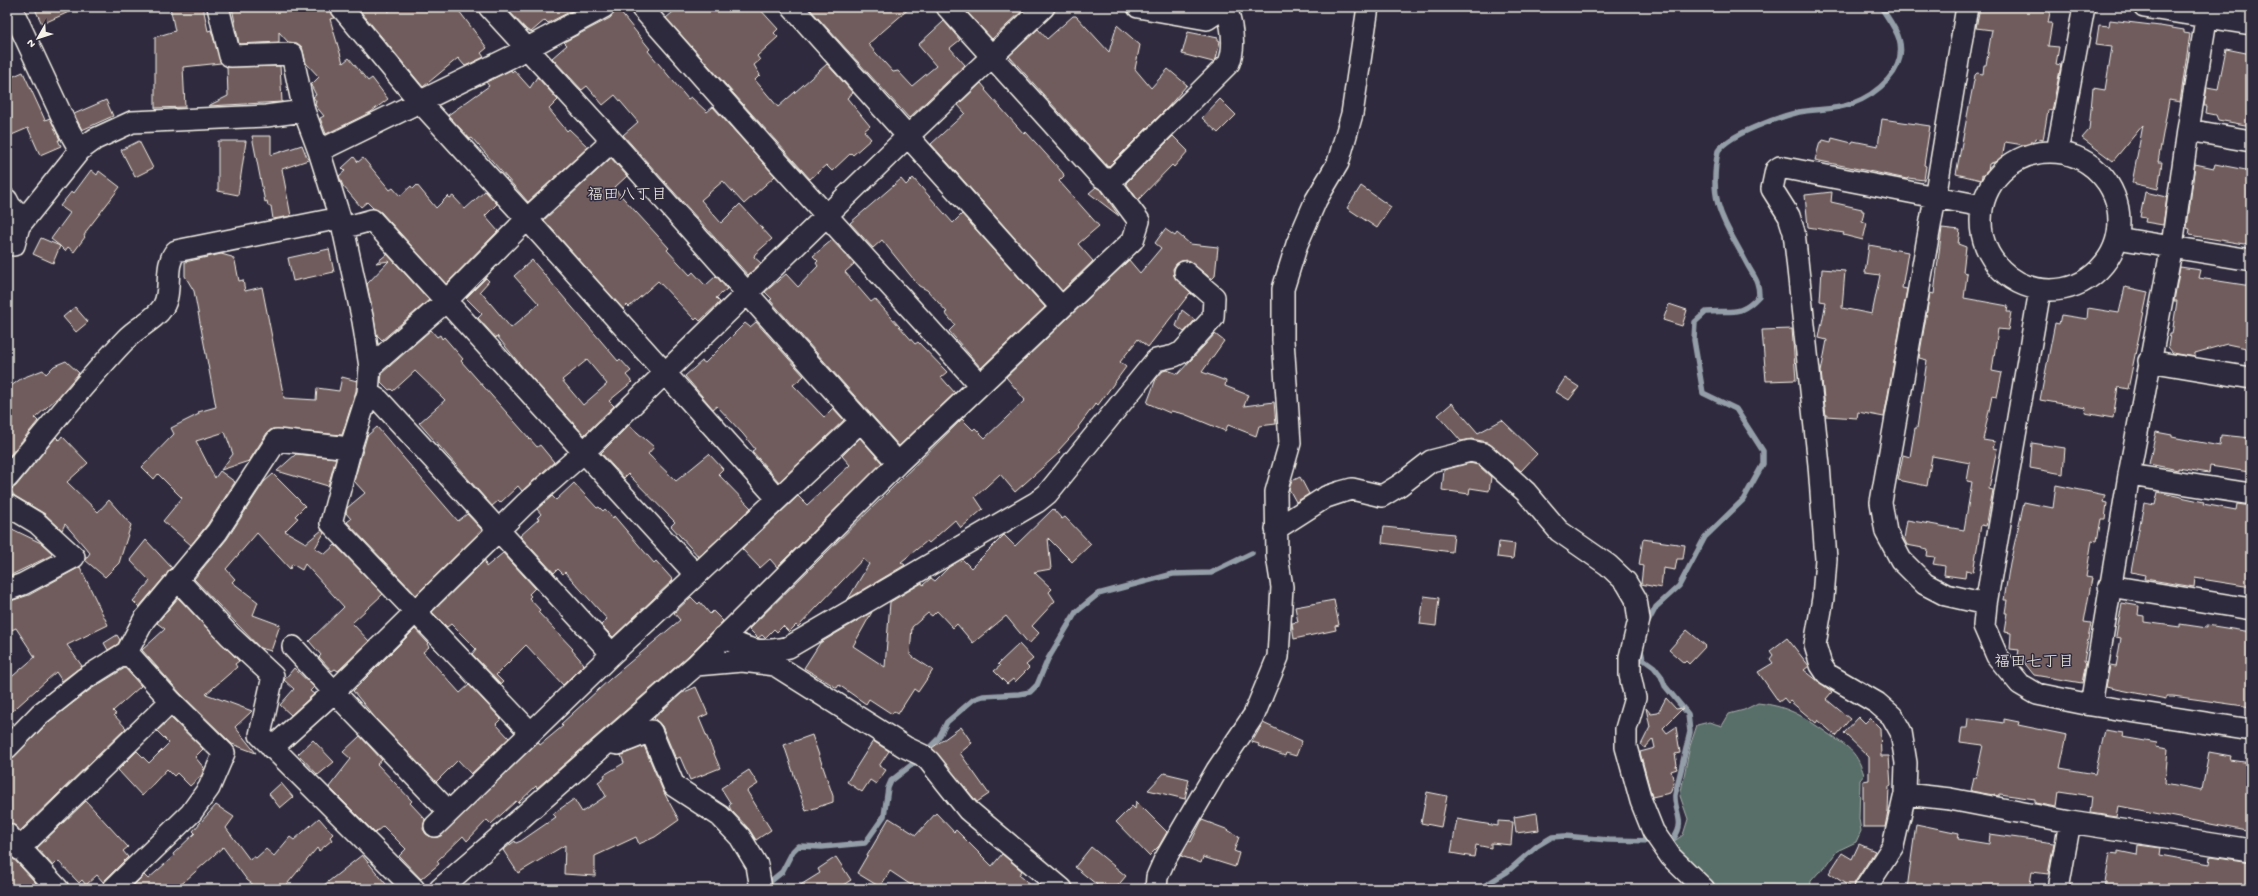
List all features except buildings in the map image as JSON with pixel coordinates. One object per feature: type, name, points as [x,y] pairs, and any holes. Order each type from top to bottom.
[{"type":"street","points":[[11,7],[67,127],[80,150]]},
{"type":"street","points":[[218,7],[230,56],[292,54],[304,111],[320,151],[342,223],[363,321],[370,367],[368,393],[352,443],[331,523],[414,612],[531,733]]},
{"type":"street","points":[[341,7],[420,102],[777,498]]},
{"type":"street","points":[[489,7],[612,141],[898,463]]},
{"type":"street","points":[[320,151],[527,48],[604,7]]},
{"type":"street","points":[[641,7],[980,385]]},
{"type":"street","points":[[792,7],[1061,307]]},
{"type":"street","points":[[440,889],[696,665],[898,463],[1133,240],[1139,221],[1110,182],[1100,176],[993,56],[947,7]]},
{"type":"street","points":[[272,748],[334,692],[414,612],[498,531],[584,452],[828,216],[908,136],[1044,7]]},
{"type":"street","points":[[1110,182],[1229,63],[1233,52],[1230,20],[1226,7],[1207,19],[1138,7]]},
{"type":"street","points":[[1156,889],[1157,877],[1164,861],[1217,770],[1254,714],[1278,657],[1282,588],[1277,556],[1276,492],[1290,443],[1283,340],[1283,289],[1297,244],[1316,200],[1338,163],[1352,114],[1368,7]]},
{"type":"street","points":[[1967,7],[1881,502],[1886,532],[1889,538],[1901,560],[1925,584],[1946,595],[1986,604]]},
{"type":"street","points":[[2057,152],[2084,7]]},
{"type":"street","points":[[2144,7],[2207,12],[2251,24]]},
{"type":"street","points":[[2092,705],[2109,586],[2149,361],[2172,246],[2188,130],[2207,12]]},
{"type":"street","points":[[14,245],[19,226],[23,219],[80,150],[95,140],[132,122],[266,116],[304,111]]},
{"type":"street","points":[[2188,130],[2251,141]]},
{"type":"street","points":[[370,367],[446,301],[527,219],[612,141]]},
{"type":"street","points":[[2057,152],[2085,162],[2106,181],[2119,215],[2117,238],[2107,262],[2088,280],[2064,290],[2040,290],[2004,274],[1988,252],[1981,230],[1982,206],[1993,181],[2010,164],[2031,154],[2057,152]]},
{"type":"street","points":[[1865,889],[1866,883],[1893,846],[1905,794],[1906,762],[1901,732],[1892,716],[1877,703],[1827,674],[1821,665],[1816,645],[1826,559],[1819,465],[1794,232],[1789,216],[1772,190],[1776,170],[1780,167],[1982,206]]},
{"type":"street","points":[[7,200],[10,206],[23,219]]},
{"type":"street","points":[[7,478],[56,419],[128,338],[163,306],[168,289],[170,266],[176,251],[342,223],[372,220],[696,575]]},
{"type":"street","points":[[2117,238],[2251,260]]},
{"type":"street","points":[[723,637],[747,649],[770,651],[789,647],[1037,502],[1047,494],[1156,360],[1174,356],[1182,352],[1213,318],[1214,297],[1185,272]]},
{"type":"street","points":[[2040,290],[1986,604],[1984,626],[1989,642],[2010,674],[2020,684],[2037,694],[2092,705],[2251,730]]},
{"type":"street","points":[[2149,361],[2251,378]]},
{"type":"street","points":[[368,393],[379,400],[612,654]]},
{"type":"street","points":[[293,647],[334,692],[442,819],[612,654],[861,421]]},
{"type":"street","points":[[7,748],[40,714],[84,679],[127,652],[144,620],[217,532],[277,440],[341,447]]},
{"type":"street","points":[[1276,529],[1326,497],[1352,489],[1382,496],[1400,485],[1431,461],[1470,451],[1484,454],[1526,492],[1560,530],[1608,565],[1626,582],[1636,599],[1639,620],[1630,657],[1630,675],[1635,698],[1626,729],[1626,747],[1641,801],[1653,831],[1671,857],[1704,889]]},
{"type":"street","points":[[2129,475],[2251,494]]},
{"type":"street","points":[[7,505],[37,523],[74,557],[29,581],[7,590]]},
{"type":"street","points":[[177,579],[230,636],[273,676],[260,735],[414,889]]},
{"type":"street","points":[[2109,586],[2251,609]]},
{"type":"street","points":[[113,889],[192,813],[210,788],[224,754],[171,702],[127,652]]},
{"type":"street","points":[[696,665],[742,661],[776,665],[905,747],[922,755],[968,810],[1062,889]]},
{"type":"street","points":[[56,888],[13,842],[171,702]]},
{"type":"street","points":[[609,742],[618,744],[650,731],[674,786],[720,816],[740,837],[757,865],[762,889]]},
{"type":"street","points":[[1905,794],[1950,799],[2070,822],[2251,850]]},
{"type":"street","points":[[2058,889],[2070,822]]},
{"type":"green space","points":[[1758,703],[1769,704],[1787,709],[1818,727],[1854,754],[1858,759],[1864,775],[1860,780],[1859,819],[1861,831],[1856,842],[1837,851],[1824,869],[1811,881],[1810,889],[1715,889],[1685,862],[1673,842],[1683,835],[1688,819],[1680,796],[1690,746],[1697,725],[1709,722],[1722,726],[1729,714],[1744,710]]},
{"type":"waterway","points":[[1647,624],[1656,607],[1679,586],[1705,537],[1743,500],[1763,464],[1763,451],[1736,409],[1703,393],[1694,340],[1695,322],[1706,312],[1729,312],[1741,310],[1752,303],[1759,296],[1758,285],[1755,278],[1724,221],[1716,197],[1715,169],[1718,151],[1732,138],[1767,122],[1799,112],[1845,106],[1861,100],[1880,88],[1894,71],[1899,61],[1901,50],[1896,31],[1881,7]]},
{"type":"waterway","points":[[925,752],[938,739],[947,722],[974,699],[983,696],[1030,692],[1037,685],[1048,659],[1076,612],[1098,594],[1173,574],[1211,573],[1252,553]]},
{"type":"waterway","points":[[1640,647],[1643,659],[1654,667],[1661,676],[1665,686],[1688,714],[1690,732],[1675,795],[1679,826],[1674,838],[1664,841]]},
{"type":"waterway","points":[[766,885],[782,872],[793,851],[798,846],[822,847],[865,843],[884,816],[888,788],[891,781],[919,759]]},
{"type":"waterway","points":[[1479,889],[1507,872],[1537,846],[1552,837],[1565,836],[1608,840],[1655,841]]},
{"type":"district","name":"福田八丁目","points":[[627,193]]},
{"type":"district","name":"福田七丁目","points":[[2034,660]]}]
